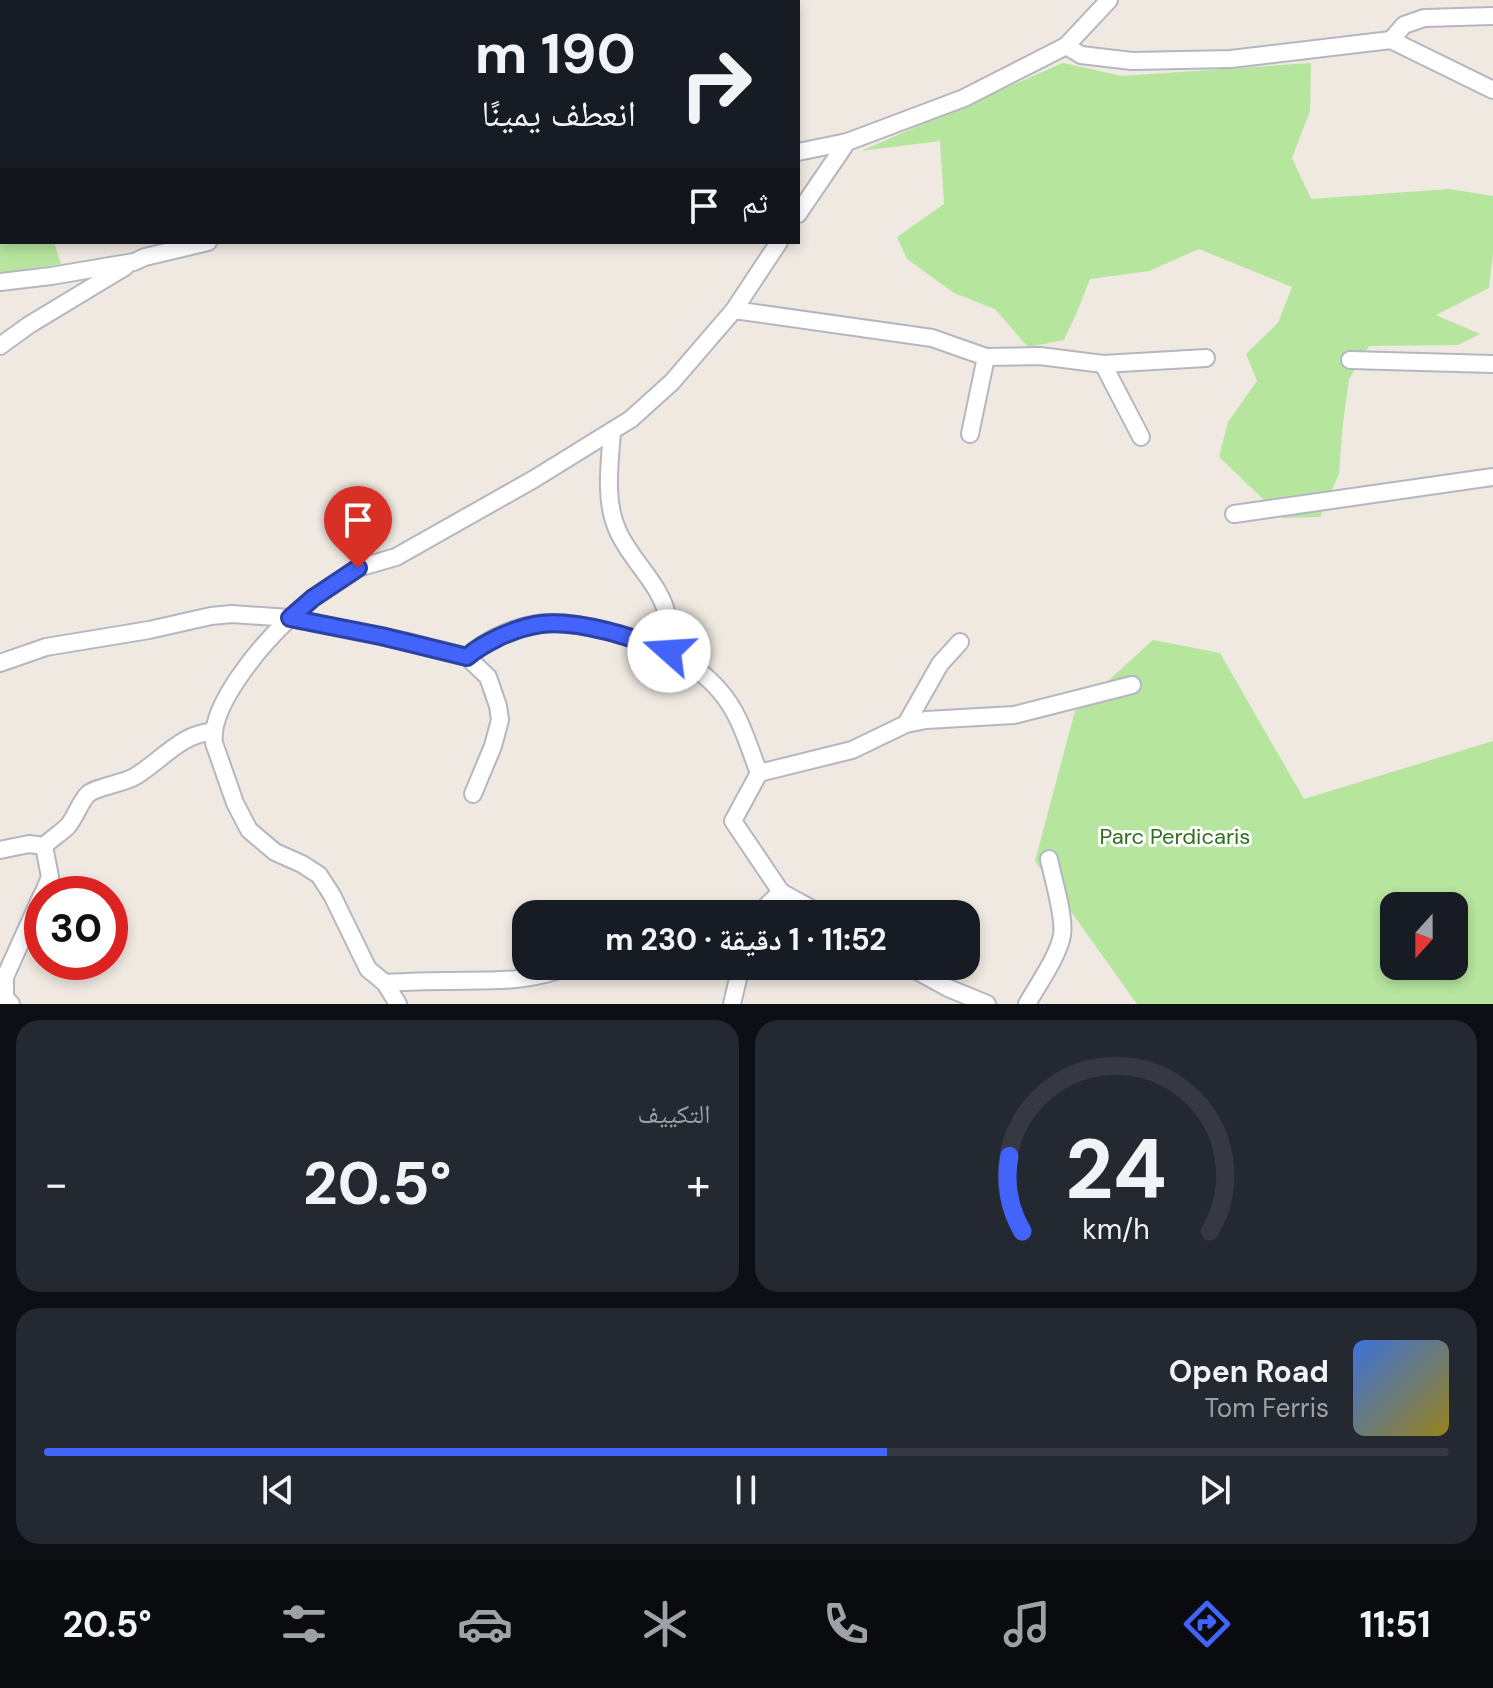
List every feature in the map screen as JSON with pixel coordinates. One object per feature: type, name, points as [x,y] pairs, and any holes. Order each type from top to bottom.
[{"type":"street","points":[[800,152],[847,142],[964,98],[1066,46],[1109,0]]},
{"type":"street","points":[[1391,40],[1404,25],[1424,18],[1493,16]]},
{"type":"street","points":[[1066,46],[1081,55],[1146,61],[1231,59],[1391,40],[1493,90]]},
{"type":"street","points":[[800,211],[847,142]]},
{"type":"street","points":[[0,282],[51,276],[197,244]]},
{"type":"street","points":[[398,1004],[385,983],[368,969],[319,875],[275,852],[249,830],[235,803],[214,743],[217,715],[264,644],[313,598],[358,568],[396,557],[534,479],[631,419],[672,382],[734,310],[778,244]]},
{"type":"street","points":[[0,346],[141,254]]},
{"type":"street","points":[[734,310],[932,338],[986,357],[1040,356],[1103,364],[1206,358]]},
{"type":"street","points":[[970,434],[986,357]]},
{"type":"street","points":[[1350,360],[1493,364]]},
{"type":"street","points":[[1103,364],[1141,437]]},
{"type":"street","points":[[612,431],[609,472],[616,527],[660,598],[668,618],[669,651]]},
{"type":"street","points":[[1234,514],[1493,477]]},
{"type":"street","points":[[0,663],[74,641],[149,630],[211,616],[252,614],[348,629],[467,657],[488,677],[500,720],[473,794]]},
{"type":"street","points":[[467,657],[510,632],[550,623],[574,624],[669,651],[724,695],[736,714],[759,773]]},
{"type":"street","points":[[906,724],[940,664],[960,642]]},
{"type":"street","points":[[796,900],[781,892],[733,821],[759,773],[852,750],[906,724],[972,716],[1014,715],[1132,685]]},
{"type":"street","points":[[0,850],[29,844],[44,846],[67,827],[91,791],[132,778],[182,742],[203,732],[213,732]]},
{"type":"street","points":[[44,846],[50,876]]},
{"type":"street","points":[[1027,1004],[1062,936],[1049,859]]},
{"type":"street","points":[[771,900],[781,892]]},
{"type":"street","points":[[11,1004],[5,998],[5,977],[24,935]]},
{"type":"street","points":[[385,983],[512,980]]},
{"type":"street","points":[[732,1004],[738,980]]},
{"type":"street","points":[[933,980],[987,1004]]},
{"type":"green space","points":[[1063,63],[1122,76],[1311,63],[1310,111],[1292,158],[1311,199],[1449,189],[1493,196],[1493,252],[1489,288],[1436,315],[1480,334],[1458,345],[1369,346],[1349,379],[1339,474],[1320,517],[1283,518],[1219,457],[1228,422],[1257,381],[1246,354],[1278,323],[1292,287],[1199,249],[1149,271],[1090,279],[1064,340],[1028,347],[995,309],[954,293],[907,259],[897,237],[944,204],[940,141],[861,151]]},
{"type":"green space","points":[[0,244],[55,244],[61,264],[0,273]]},
{"type":"green space","name":"Parc Perdicaris","points":[[1153,640],[1220,653],[1304,799],[1493,741],[1493,1004],[1137,1004],[1035,861],[1075,711]]},
{"type":"route","points":[[358,568],[313,598],[290,618],[467,657],[483,645],[518,629],[542,623],[574,624],[669,651]]}]
